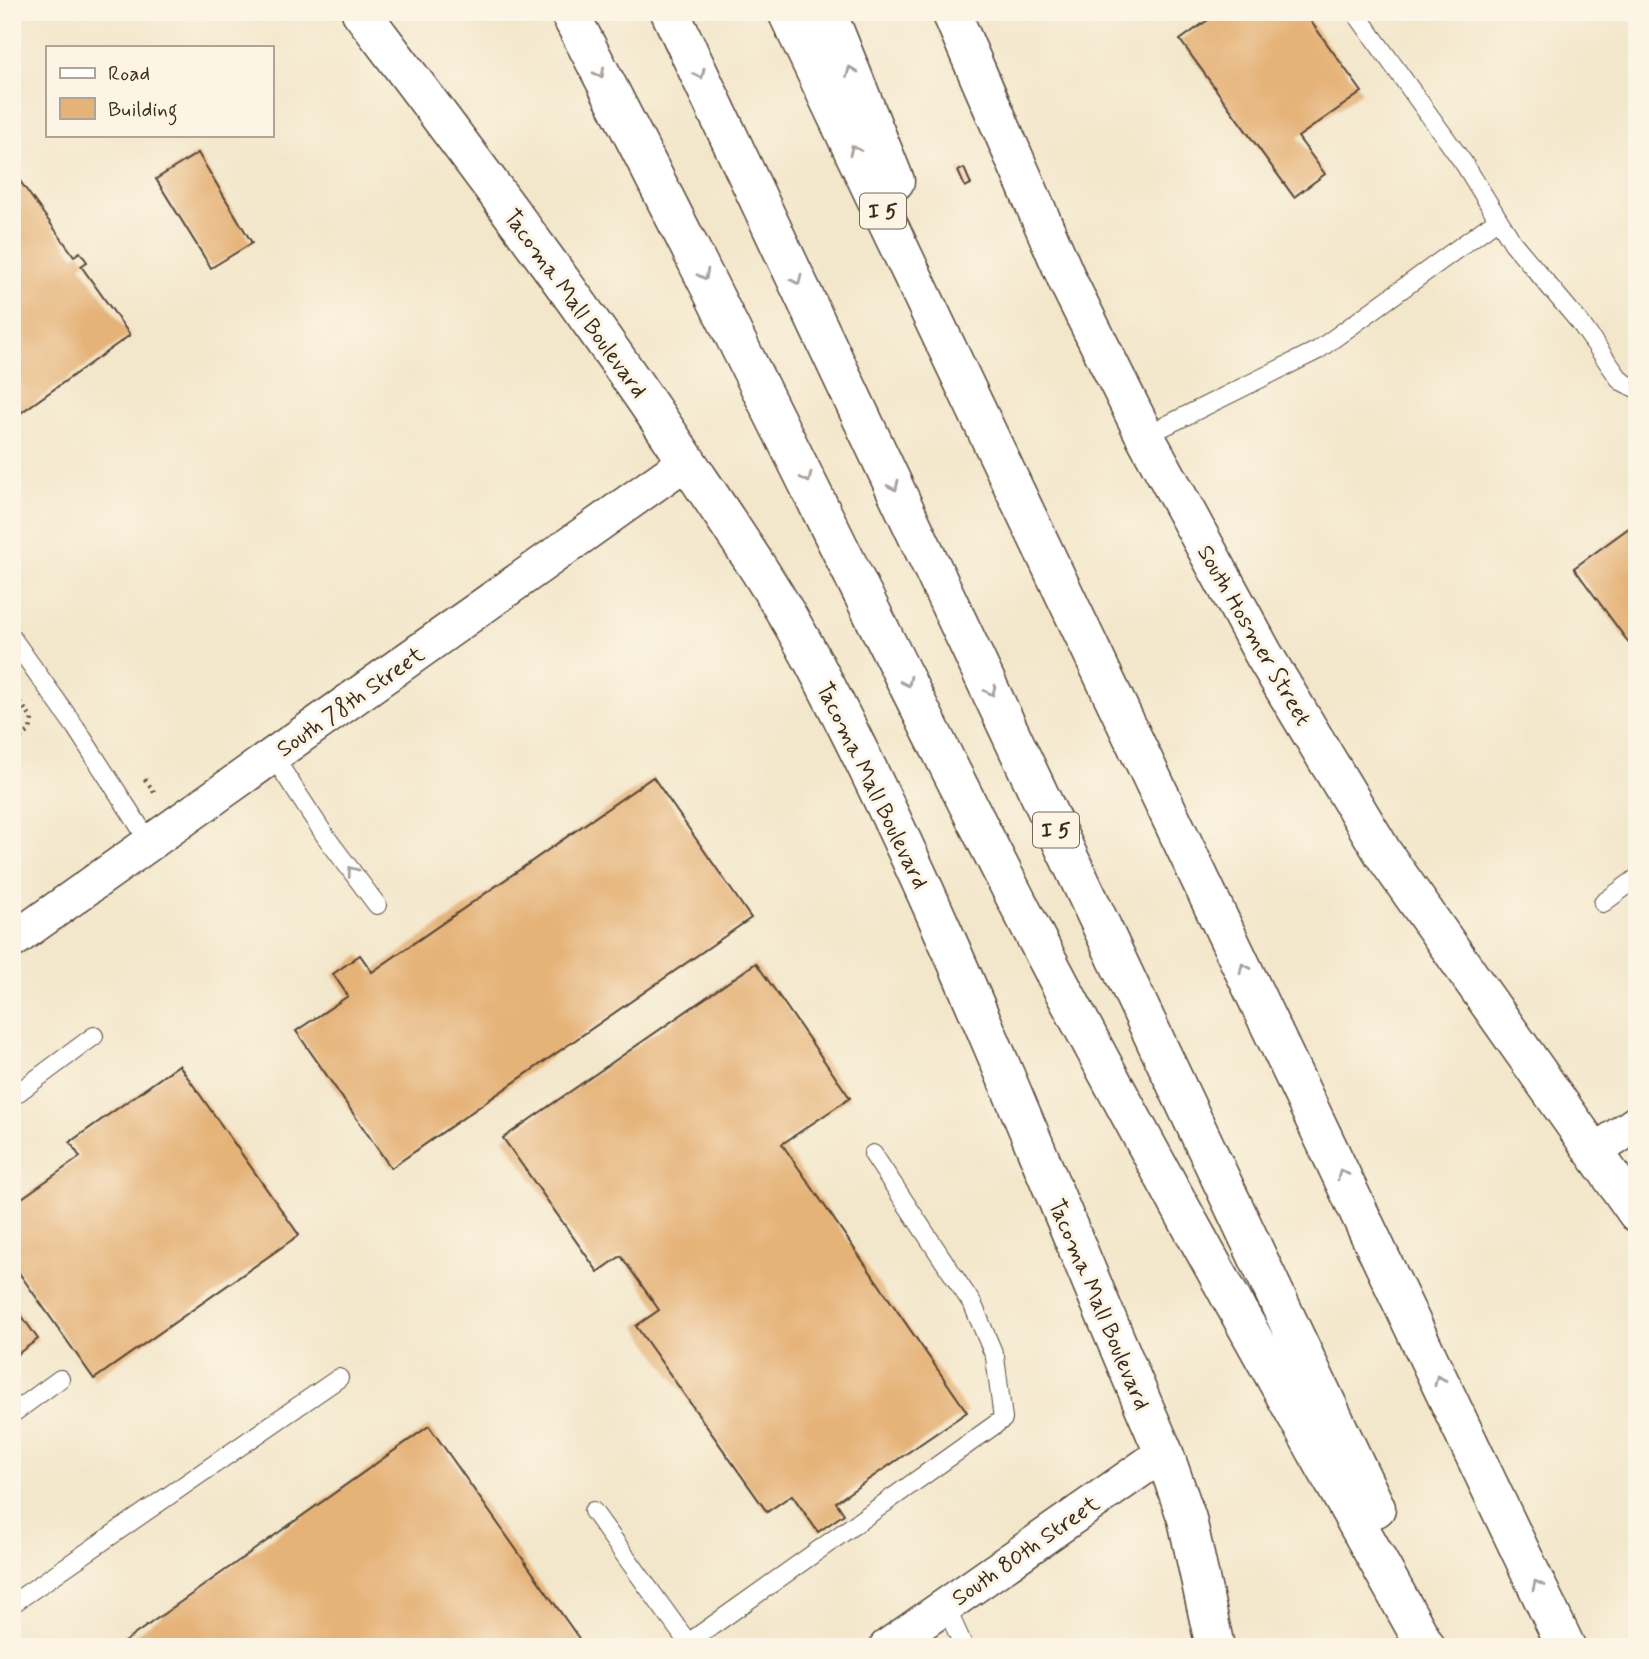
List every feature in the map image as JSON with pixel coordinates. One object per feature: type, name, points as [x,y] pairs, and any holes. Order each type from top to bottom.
[{"type":"main road","name":"Tacoma Mall Boulevard","points":[[361,12],[544,257],[687,461],[748,552],[811,658],[875,783],[953,956],[1164,1453],[1187,1518],[1215,1647]]},
{"type":"main road","points":[[569,12],[756,377],[1038,941],[1150,1151],[1426,1647]]},
{"type":"main road","name":"I 5","points":[[670,12],[1441,1647]]},
{"type":"main road","name":"I 5","points":[[788,12],[1566,1647]]},
{"type":"main road","points":[[827,12],[921,246],[979,410]]},
{"type":"main road","name":"South Hosmer Street","points":[[951,12],[1069,284],[1145,436],[1264,655],[1383,853],[1637,1213]]},
{"type":"street","name":"South 78th Street","points":[[12,941],[687,461]]},
{"type":"street","points":[[1594,1152],[1637,1123]]},
{"type":"street","name":"South 80th Street","points":[[887,1647],[1164,1453]]},
{"type":"lane","points":[[1355,12],[1465,165],[1497,220],[1621,381],[1637,389]]},
{"type":"lane","points":[[1145,436],[1318,350],[1497,220]]},
{"type":"lane","points":[[12,638],[68,717],[150,843]]},
{"type":"lane","points":[[273,756],[326,837],[377,905]]},
{"type":"lane","points":[[1603,903],[1636,880]]},
{"type":"lane","points":[[12,1097],[94,1036]]},
{"type":"lane","points":[[593,1511],[689,1645],[1003,1419],[995,1357],[973,1306],[873,1154]]},
{"type":"lane","points":[[12,1604],[339,1378]]},
{"type":"lane","points":[[12,1413],[60,1379]]},
{"type":"lane","points":[[945,1605],[964,1647]]},
{"type":"path","points":[[12,691],[32,719],[30,731],[12,743]]},
{"type":"building","points":[[1219,12],[1304,12],[1362,92],[1298,137],[1325,174],[1294,197],[1180,40]]},
{"type":"building","points":[[198,153],[252,243],[211,268],[156,179]]},
{"type":"building","points":[[964,168],[971,184],[965,187],[958,171]]},
{"type":"building","points":[[12,170],[74,256],[80,252],[87,262],[81,266],[130,335],[12,419]]},
{"type":"building","points":[[1637,522],[1637,654],[1574,568]]},
{"type":"building","points":[[653,777],[751,918],[391,1168],[296,1031],[348,996],[333,974],[360,955],[372,972]]},
{"type":"building","points":[[756,963],[850,1098],[782,1144],[967,1412],[836,1502],[844,1514],[818,1532],[792,1495],[767,1512],[636,1326],[659,1310],[621,1256],[598,1272],[503,1138]]},
{"type":"building","points":[[179,1065],[299,1235],[94,1379],[12,1263],[12,1205],[80,1157],[70,1142]]},
{"type":"building","points":[[12,1302],[38,1339],[12,1358]]},
{"type":"building","points":[[429,1426],[585,1647],[117,1647]]}]
